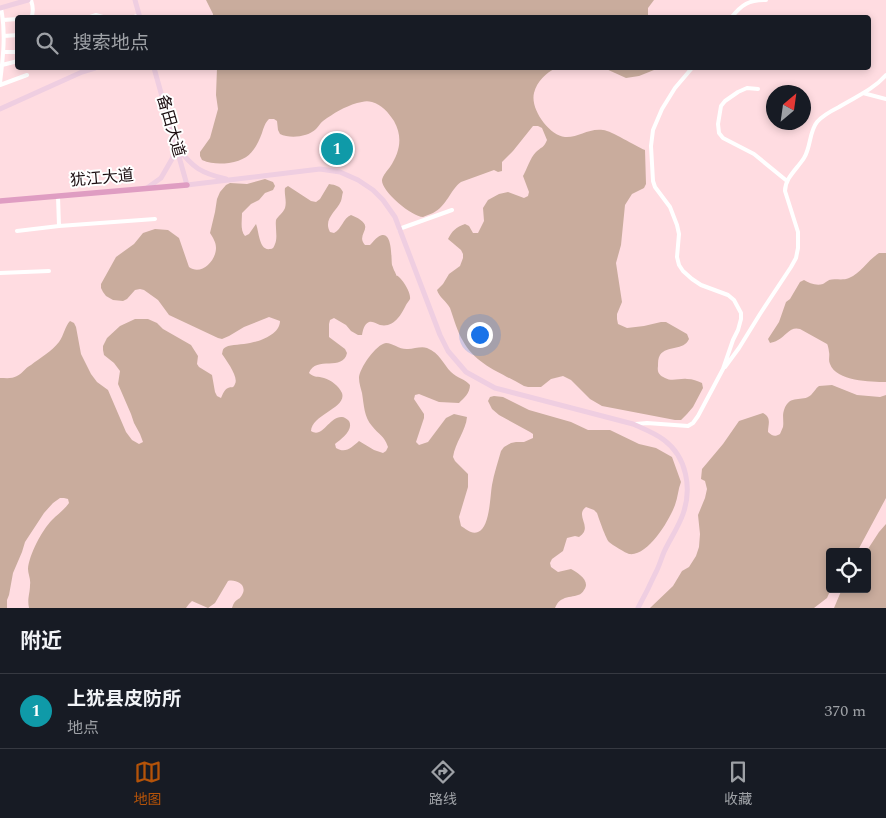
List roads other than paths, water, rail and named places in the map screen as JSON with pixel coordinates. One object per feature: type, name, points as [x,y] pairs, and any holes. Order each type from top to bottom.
[{"type":"main road","points":[[0,8],[30,0]]},
{"type":"main road","points":[[135,0],[140,15]]},
{"type":"main road","points":[[0,109],[88,70]]},
{"type":"main road","name":"备田大道","points":[[155,70],[187,185]]},
{"type":"main road","points":[[176,146],[193,166],[202,172],[229,180]]},
{"type":"main road","points":[[147,188],[161,178],[172,159],[176,146]]},
{"type":"main road","points":[[187,185],[320,168],[340,172],[365,185],[383,200],[395,217],[440,335],[448,351],[466,372],[495,388],[634,424],[652,432],[666,442],[682,463],[686,476],[687,494],[684,513],[638,608]]},
{"type":"main road","name":"犹江大道","points":[[0,202],[187,185]]},
{"type":"street","points":[[30,0],[33,7],[32,15]]},
{"type":"street","points":[[733,15],[748,2],[766,0]]},
{"type":"street","points":[[0,8],[4,36],[0,84],[27,75]]},
{"type":"street","points":[[3,20],[15,19]]},
{"type":"street","points":[[4,36],[15,35]]},
{"type":"street","points":[[3,52],[15,52]]},
{"type":"street","points":[[2,65],[15,62]]},
{"type":"street","points":[[634,424],[688,426],[693,422],[723,369],[741,319],[741,313],[734,300],[701,285],[683,271],[679,265],[677,257],[677,225],[670,207],[655,187],[653,181],[651,146],[653,130],[662,109],[675,88],[690,70]]},
{"type":"street","points":[[723,369],[739,348],[796,258],[798,232],[785,186],[808,150],[816,123],[827,113],[873,87],[886,75]]},
{"type":"street","points":[[758,89],[747,88],[725,100],[720,106],[719,133],[723,138],[754,154],[788,181]]},
{"type":"street","points":[[863,93],[886,99]]},
{"type":"street","points":[[58,196],[59,226]]},
{"type":"street","points":[[400,229],[452,210]]},
{"type":"street","points":[[17,231],[155,219]]},
{"type":"street","points":[[0,273],[49,271]]},
{"type":"place","name":"上犹县皮防所","points":[[337,149]]}]
